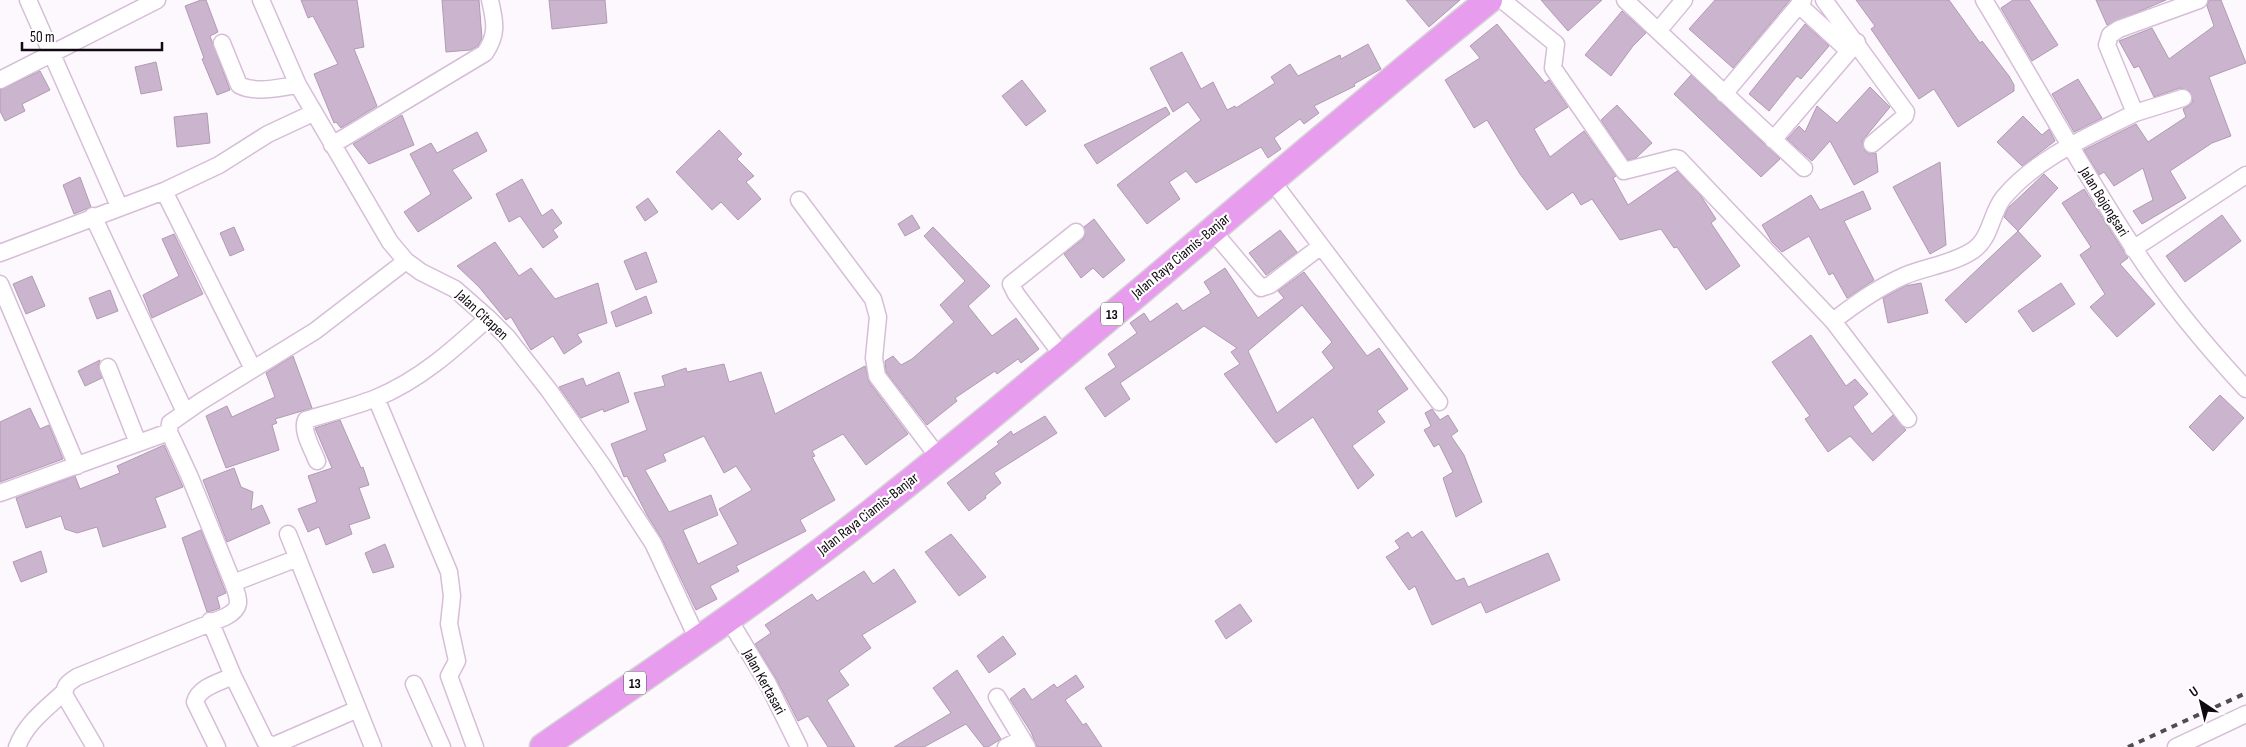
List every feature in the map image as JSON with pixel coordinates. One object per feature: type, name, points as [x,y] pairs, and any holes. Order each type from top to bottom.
[{"type":"highway","name":"Jalan Raya Ciamis-Banjar","points":[[728,618],[798,570],[939,458],[1272,181],[1402,70],[1489,0]]},
{"type":"highway","name":"13","points":[[543,747],[728,618]]},
{"type":"street","points":[[28,0],[119,206]]},
{"type":"street","points":[[0,80],[157,0]]},
{"type":"street","name":"Jalan Citapen","points":[[261,0],[298,85],[390,242],[406,261],[421,272],[455,289],[488,318],[507,337],[548,389],[636,516],[664,563],[698,640]]},
{"type":"street","points":[[332,145],[485,53],[493,41],[495,21],[490,0]]},
{"type":"street","points":[[1502,0],[1556,44],[1553,68],[1624,171],[1675,158],[1679,159],[1833,321],[1908,419]]},
{"type":"street","points":[[1625,0],[1804,168]]},
{"type":"street","points":[[1658,31],[1684,0]]},
{"type":"street","points":[[1824,0],[1853,47],[1907,113],[1872,144]]},
{"type":"street","name":"Jalan Bojongsari","points":[[1984,0],[2134,249],[2208,348],[2246,390]]},
{"type":"street","points":[[2135,113],[2107,45],[2110,35],[2119,29],[2199,0]]},
{"type":"street","points":[[1724,94],[1801,2],[1853,47]]},
{"type":"street","points":[[222,43],[239,85],[247,89],[254,89],[298,85]]},
{"type":"street","points":[[1773,140],[1853,47]]},
{"type":"street","points":[[1833,321],[1862,299],[1885,285],[1973,251],[1986,237],[1995,212],[2011,189],[2024,177],[2070,145],[2135,113],[2184,98]]},
{"type":"street","points":[[0,253],[164,190],[219,165],[268,134],[313,113]]},
{"type":"street","points":[[2134,249],[2246,175]]},
{"type":"street","points":[[1272,181],[1439,402]]},
{"type":"street","points":[[164,190],[253,369]]},
{"type":"street","points":[[798,200],[873,299],[878,317],[874,358],[877,376],[939,458]]},
{"type":"street","points":[[93,216],[184,412]]},
{"type":"street","points":[[1212,230],[1261,288],[1270,285],[1321,246]]},
{"type":"street","points":[[1063,356],[1016,294],[1011,284],[1076,232]]},
{"type":"street","points":[[17,747],[34,719],[64,692],[67,685],[77,677],[233,612],[238,607],[233,583],[189,475],[169,432],[170,423],[184,412],[315,331],[406,261]]},
{"type":"street","points":[[0,284],[77,466]]},
{"type":"street","points":[[317,461],[305,431],[304,424],[306,420],[376,398],[430,368],[488,318]]},
{"type":"street","points":[[108,367],[138,443]]},
{"type":"street","points":[[376,398],[449,572],[452,596],[449,624],[457,660],[449,676],[475,747]]},
{"type":"street","points":[[0,493],[169,432]]},
{"type":"street","points":[[288,534],[373,747]]},
{"type":"street","points":[[233,583],[298,558]]},
{"type":"street","name":"Jalan Kertasari","points":[[728,618],[768,684],[799,747]]},
{"type":"street","points":[[210,621],[233,676],[264,741],[268,744],[275,745],[358,710]]},
{"type":"street","points":[[217,747],[195,702],[197,696],[203,690],[233,676]]},
{"type":"street","points":[[414,684],[442,747]]},
{"type":"street","points":[[64,692],[95,747]]},
{"type":"street","points":[[997,698],[1025,743],[1006,747]]},
{"type":"street","points":[[2176,747],[2246,714]]},
{"type":"building","points":[[206,0],[218,32],[210,36],[230,90],[217,95],[202,59],[204,58],[185,6]]},
{"type":"building","points":[[301,0],[357,0],[364,47],[354,49],[377,106],[341,128],[336,122],[334,123],[314,74],[338,64],[313,16],[308,18]]},
{"type":"building","points":[[442,0],[479,0],[482,38],[478,46],[470,50],[446,52]]},
{"type":"building","points":[[549,0],[605,0],[607,23],[552,29]]},
{"type":"building","points":[[1406,0],[1460,0],[1429,27]]},
{"type":"building","points":[[1541,0],[1602,0],[1568,31]]},
{"type":"building","points":[[1715,0],[1790,0],[1733,68],[1689,29]]},
{"type":"building","points":[[1856,0],[1949,0],[1980,43],[1982,41],[2009,76],[2014,85],[2014,91],[1958,127],[1934,89],[1919,99],[1871,29],[1875,26]]},
{"type":"building","points":[[2013,0],[2029,0],[2058,45],[2032,61],[2001,8]]},
{"type":"building","points":[[2096,0],[2166,0],[2107,25]]},
{"type":"building","points":[[2209,0],[2221,0],[2246,63],[2209,77],[2231,136],[2212,143],[2170,171],[2186,198],[2142,224],[2133,211],[2153,200],[2143,168],[2114,186],[2104,172],[2099,175],[2084,150],[2136,124],[2148,142],[2186,117],[2183,109],[2193,101],[2190,91],[2180,88],[2154,97],[2139,66],[2134,68],[2119,41],[2152,28],[2169,59],[2214,26],[2207,6]]},
{"type":"building","points":[[1622,11],[1646,33],[1633,46],[1611,76],[1585,55]]},
{"type":"building","points":[[1497,24],[1545,83],[1549,80],[1568,107],[1534,129],[1550,157],[1584,131],[1616,176],[1613,178],[1628,205],[1677,171],[1701,196],[1716,219],[1711,223],[1740,266],[1706,290],[1677,247],[1674,248],[1661,229],[1620,240],[1592,199],[1581,205],[1573,192],[1547,210],[1520,174],[1487,120],[1474,128],[1445,80],[1480,58],[1470,46]]},
{"type":"building","points":[[1805,24],[1829,46],[1801,79],[1797,76],[1769,111],[1749,94]]},
{"type":"building","points":[[1368,44],[1381,69],[1354,84],[1355,86],[1314,106],[1319,113],[1304,124],[1300,119],[1274,138],[1281,149],[1268,158],[1261,147],[1196,183],[1186,171],[1169,182],[1180,199],[1147,224],[1117,185],[1201,120],[1188,102],[1173,112],[1150,68],[1182,52],[1201,89],[1213,82],[1227,110],[1235,106],[1236,108],[1275,83],[1271,77],[1290,64],[1298,76],[1340,55],[1341,59]]},
{"type":"building","points":[[156,62],[162,90],[141,94],[135,67]]},
{"type":"building","points":[[40,71],[50,90],[22,104],[25,111],[5,121],[0,111],[0,90]]},
{"type":"building","points":[[1691,75],[1780,159],[1761,177],[1674,94]]},
{"type":"building","points":[[2078,79],[2102,118],[2074,132],[2052,94]]},
{"type":"building","points":[[1022,80],[1046,111],[1026,126],[1002,96]]},
{"type":"building","points":[[1870,87],[1890,107],[1862,141],[1865,151],[1869,154],[1876,153],[1878,172],[1854,185],[1830,141],[1812,161],[1787,139],[1799,126],[1805,132],[1817,106],[1837,123]]},
{"type":"building","points":[[1617,105],[1652,143],[1636,158],[1628,160],[1601,120]]},
{"type":"building","points":[[1166,107],[1170,114],[1097,164],[1084,145]]},
{"type":"building","points":[[207,113],[210,143],[177,147],[174,117]]},
{"type":"building","points":[[402,115],[414,145],[369,164],[353,144]]},
{"type":"building","points":[[2023,116],[2042,135],[2049,129],[2055,141],[2022,166],[1997,142]]},
{"type":"building","points":[[719,130],[742,154],[737,159],[754,176],[746,182],[761,199],[738,220],[721,202],[712,210],[676,172]]},
{"type":"building","points":[[477,132],[487,151],[452,170],[472,198],[418,232],[404,212],[431,194],[410,154],[431,143],[437,153]]},
{"type":"building","points":[[1940,162],[1946,245],[1930,254],[1893,187]]},
{"type":"building","points":[[2044,174],[2058,188],[2018,231],[2004,217],[2008,208]]},
{"type":"building","points":[[80,177],[91,207],[74,214],[63,185]]},
{"type":"building","points":[[522,179],[542,216],[552,209],[562,223],[553,230],[558,237],[543,248],[520,216],[509,222],[496,194]]},
{"type":"building","points":[[2084,189],[2128,258],[2120,264],[2155,304],[2117,337],[2090,307],[2105,294],[2080,255],[2091,247],[2062,203]]},
{"type":"building","points":[[1863,191],[1871,209],[1844,221],[1874,280],[1847,298],[1833,273],[1829,275],[1809,236],[1782,252],[1772,242],[1762,225],[1811,195],[1820,210]]},
{"type":"building","points":[[648,198],[658,212],[645,221],[636,207]]},
{"type":"building","points":[[912,215],[920,228],[905,236],[898,224]]},
{"type":"building","points":[[2222,215],[2241,241],[2185,282],[2166,256]]},
{"type":"building","points":[[1094,219],[1125,260],[1103,278],[1093,268],[1081,278],[1064,254],[1083,239],[1085,235],[1084,227]]},
{"type":"building","points":[[234,227],[244,250],[230,256],[220,233]]},
{"type":"building","points":[[933,227],[990,286],[968,306],[992,336],[1016,318],[1039,349],[1021,363],[1018,359],[997,374],[995,371],[955,398],[957,401],[927,425],[886,372],[885,361],[893,356],[901,365],[912,359],[954,322],[940,305],[965,281],[924,236]]},
{"type":"building","points":[[1280,230],[1297,252],[1266,275],[1249,253]]},
{"type":"building","points":[[2018,231],[2041,256],[1966,323],[1945,300]]},
{"type":"building","points":[[174,234],[203,294],[152,318],[143,295],[179,276],[162,239]]},
{"type":"building","points":[[495,242],[519,276],[531,268],[555,299],[598,283],[607,323],[577,334],[582,342],[564,354],[553,336],[531,350],[511,317],[506,320],[479,287],[457,266]]},
{"type":"building","points":[[646,252],[657,282],[636,290],[624,261]]},
{"type":"building","points":[[1225,268],[1258,318],[1284,298],[1278,291],[1304,272],[1367,356],[1379,348],[1408,389],[1377,411],[1385,422],[1352,446],[1374,475],[1358,489],[1313,417],[1276,443],[1224,374],[1240,364],[1231,352],[1237,348],[1204,326],[1120,383],[1130,399],[1105,417],[1085,388],[1116,367],[1108,354],[1137,333],[1130,323],[1144,313],[1150,322],[1177,303],[1183,311],[1211,293],[1204,282]],"holes":[[[1302,305],[1332,342],[1322,352],[1334,368],[1277,413],[1248,351]]]},
{"type":"building","points":[[32,276],[45,306],[26,314],[13,284]]},
{"type":"building","points":[[1921,283],[1928,313],[1888,323],[1883,298],[1905,286]]},
{"type":"building","points":[[2061,283],[2075,304],[2033,332],[2018,311]]},
{"type":"building","points":[[110,290],[118,311],[97,319],[89,298]]},
{"type":"building","points":[[646,296],[652,313],[616,327],[611,312]]},
{"type":"building","points":[[1811,335],[1846,386],[1855,379],[1868,394],[1853,407],[1872,434],[1893,415],[1906,430],[1873,461],[1850,436],[1828,452],[1805,419],[1810,416],[1772,362]]},
{"type":"building","points":[[293,356],[312,408],[275,419],[277,423],[272,425],[279,450],[226,468],[206,416],[227,406],[232,417],[275,397],[266,373]]},
{"type":"building","points":[[100,360],[98,366],[102,378],[85,386],[78,371]]},
{"type":"building","points":[[724,364],[729,382],[761,372],[775,414],[865,366],[869,382],[908,434],[866,465],[843,434],[812,451],[815,456],[812,457],[835,500],[800,520],[806,531],[736,566],[739,571],[710,586],[717,599],[696,610],[662,539],[627,476],[624,477],[611,444],[647,430],[634,393],[665,386],[662,376],[686,368],[687,372]],"holes":[[[704,436],[724,473],[736,466],[752,490],[719,509],[738,544],[698,564],[683,530],[718,515],[711,495],[669,512],[645,470],[666,461],[663,454]]]},
{"type":"building","points":[[619,372],[629,402],[604,412],[603,409],[581,418],[559,387],[583,378],[586,386]]},
{"type":"building","points":[[2220,395],[2244,418],[2213,451],[2189,427]]},
{"type":"building","points":[[30,408],[40,429],[49,425],[63,459],[0,482],[0,422]]},
{"type":"building","points":[[1432,409],[1440,420],[1448,415],[1458,431],[1451,436],[1464,455],[1482,502],[1456,517],[1443,478],[1453,472],[1439,444],[1434,447],[1424,430],[1431,426],[1425,413]]},
{"type":"building","points":[[1045,416],[1057,433],[994,473],[1001,483],[969,511],[947,483],[999,444],[997,442],[1011,431],[1013,435]]},
{"type":"building","points":[[340,420],[361,468],[363,467],[369,485],[359,488],[370,518],[349,525],[352,534],[326,545],[319,527],[308,532],[298,509],[317,502],[308,476],[332,468],[315,428]]},
{"type":"building","points":[[164,445],[183,487],[155,498],[166,527],[103,547],[97,527],[77,533],[65,529],[61,516],[26,528],[16,498],[75,476],[80,489],[120,473],[117,466]]},
{"type":"building","points":[[234,468],[241,487],[253,492],[251,510],[262,505],[270,523],[227,542],[203,480]]},
{"type":"building","points":[[201,530],[226,593],[217,597],[220,608],[207,612],[182,538]]},
{"type":"building","points":[[1422,531],[1456,581],[1464,578],[1468,587],[1548,553],[1560,580],[1486,613],[1481,602],[1432,625],[1415,586],[1409,590],[1386,557],[1400,548],[1395,541],[1408,532],[1412,538]]},
{"type":"building","points":[[951,534],[986,577],[959,596],[925,552]]},
{"type":"building","points":[[385,544],[394,567],[373,573],[365,553]]},
{"type":"building","points":[[41,551],[47,572],[21,582],[13,562]]},
{"type":"building","points":[[894,569],[916,602],[862,635],[871,648],[839,671],[849,685],[827,700],[855,747],[828,747],[808,716],[798,721],[777,680],[755,644],[771,633],[765,625],[812,594],[817,601],[864,571],[873,584]]},
{"type":"building","points":[[1240,604],[1252,621],[1226,639],[1215,621]]},
{"type":"building","points":[[1003,636],[1016,654],[989,673],[977,656]]},
{"type":"building","points":[[957,670],[1001,739],[988,747],[984,747],[966,724],[924,747],[894,747],[951,713],[933,688]]},
{"type":"building","points":[[1076,675],[1084,687],[1065,700],[1083,725],[1086,723],[1102,747],[1037,747],[1031,732],[1010,699],[1024,688],[1032,700],[1054,684],[1057,688]]},
{"type":"railway","points":[[2128,747],[2246,693]]}]
